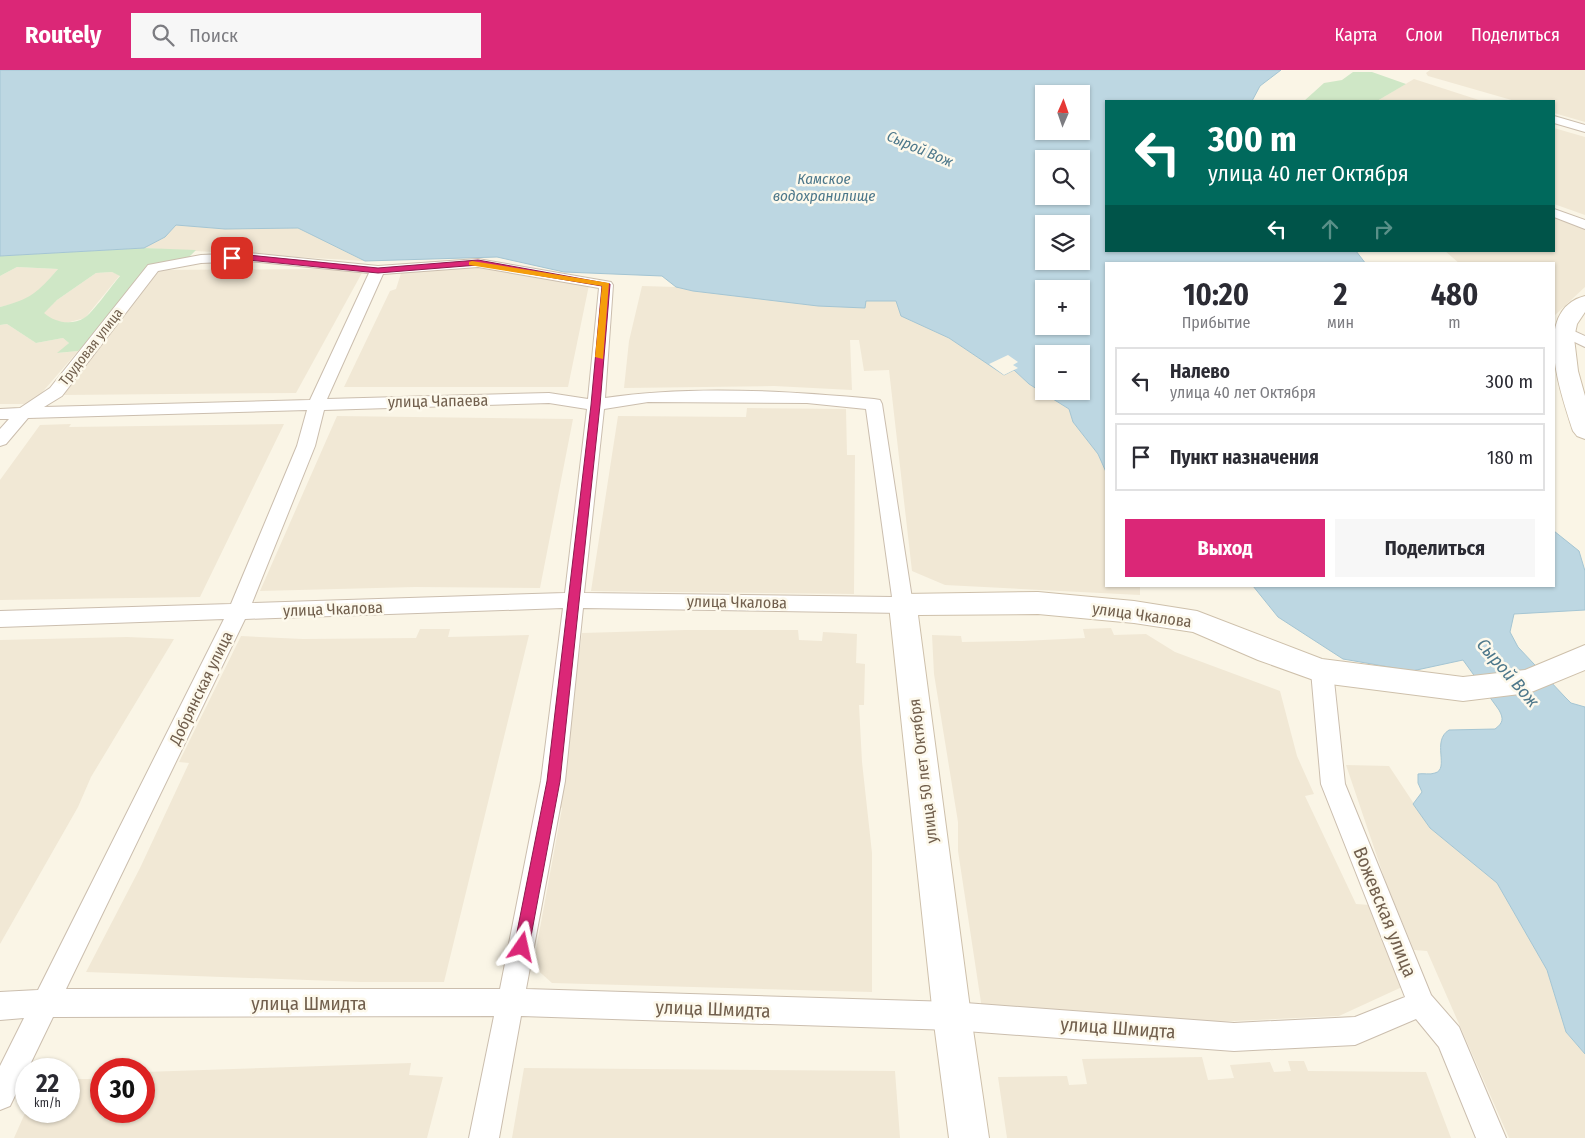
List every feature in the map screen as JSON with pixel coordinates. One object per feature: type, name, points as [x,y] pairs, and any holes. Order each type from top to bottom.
[{"type":"main road","points":[[1585,302],[1572,313],[1565,332],[1566,371],[1585,431]]},
{"type":"main road","name":"улица Чкалова","points":[[903,605],[1038,603],[1134,612],[1197,622],[1268,652],[1322,671],[1463,689],[1510,685],[1573,663]]},
{"type":"main road","name":"улица 50 лет Октября","points":[[903,605],[952,1016],[969,1138]]},
{"type":"street","points":[[1555,119],[1585,129]]},
{"type":"street","points":[[1555,213],[1585,225]]},
{"type":"street","name":"Трудовая улица","points":[[0,440],[23,414],[56,392],[153,268],[201,259],[248,257],[378,270]]},
{"type":"street","points":[[378,270],[478,263],[606,284],[596,405],[572,600],[553,781],[484,1138]]},
{"type":"street","name":"Добрянская улица","points":[[0,1096],[238,612],[306,446],[318,403],[378,270]]},
{"type":"street","points":[[1565,332],[1585,342]]},
{"type":"street","name":"улица Чапаева","points":[[0,414],[318,403],[549,398],[596,405],[648,397],[807,398],[874,404]]},
{"type":"street","name":"улица 50 лет Октября","points":[[874,404],[903,605]]},
{"type":"street","name":"улица Чкалова","points":[[0,619],[572,600],[903,605]]},
{"type":"street","name":"Вожевская улица","points":[[1322,671],[1333,784],[1421,1004],[1449,1037],[1491,1138]]},
{"type":"street","name":"улица Шмидта","points":[[0,1006],[47,1003],[511,1002],[952,1016],[1234,1037],[1355,1030],[1421,1004]]},
{"type":"shaded area","points":[[1430,70],[1585,70],[1585,122],[1555,113],[1555,100],[1512,100],[1428,76],[1426,73]]},
{"type":"shaded area","points":[[1414,79],[1479,100],[1379,100]]},
{"type":"shaded area","points":[[1555,128],[1585,137],[1585,215],[1555,204]]},
{"type":"shaded area","points":[[1555,216],[1585,228],[1585,287],[1555,315],[1555,262],[1458,262],[1446,252],[1555,252]]},
{"type":"shaded area","points":[[176,225],[225,229],[298,228],[365,261],[144,248],[165,237]]},
{"type":"shaded area","points":[[17,267],[58,269],[38,292],[20,302],[0,307],[0,276]]},
{"type":"shaded area","points":[[484,267],[589,285],[568,387],[344,387],[390,291],[396,289],[402,270]]},
{"type":"shaded area","points":[[316,269],[363,271],[296,393],[62,395],[155,270]]},
{"type":"shaded area","points":[[112,272],[120,275],[85,318],[66,323],[51,320],[43,313],[57,300],[96,273]]},
{"type":"shaded area","points":[[642,286],[676,287],[693,291],[865,308],[865,301],[896,301],[901,316],[949,338],[1004,375],[1014,370],[1035,388],[1035,400],[1055,400],[1069,409],[1073,422],[1098,454],[1105,470],[1105,587],[1140,587],[1140,595],[945,585],[912,571],[889,370],[864,371],[859,340],[850,340],[852,390],[774,386],[624,388],[629,341]]},
{"type":"shaded area","points":[[7,324],[36,343],[63,338],[69,343],[58,353],[78,351],[32,404],[0,404],[0,325]]},
{"type":"shaded area","points":[[747,408],[846,409],[847,455],[855,455],[854,594],[591,591],[618,416],[746,417]]},
{"type":"shaded area","points":[[337,416],[573,419],[540,588],[415,587],[260,591]]},
{"type":"shaded area","points":[[71,424],[69,427],[284,424],[200,597],[0,600],[0,480],[40,425]]},
{"type":"shaded area","points":[[1111,628],[1114,635],[1146,634],[1175,652],[1280,691],[1297,756],[1314,794],[1305,796],[1356,904],[1370,905],[1402,987],[1339,1016],[1171,1024],[982,1009],[958,851],[958,822],[934,674],[932,635],[961,636],[962,642],[1022,641],[1085,638],[1083,629]]},
{"type":"shaded area","points":[[420,629],[450,629],[448,637],[529,635],[444,982],[361,982],[86,972],[140,868],[189,763],[179,762],[241,636],[303,639],[416,638]]},
{"type":"shaded area","points":[[685,630],[798,630],[799,640],[822,641],[823,632],[857,634],[856,663],[865,664],[864,705],[859,705],[862,762],[872,853],[872,992],[552,983],[533,966],[562,808],[560,807],[566,776],[572,704],[582,633]]},
{"type":"shaded area","points":[[127,637],[174,639],[91,777],[78,807],[0,944],[0,640]]},
{"type":"shaded area","points":[[1346,765],[1389,766],[1430,828],[1497,883],[1547,970],[1566,1032],[1585,1054],[1585,1138],[1509,1138],[1427,951],[1414,950],[1386,883]]},
{"type":"shaded area","points":[[1202,1057],[1208,1080],[1234,1078],[1230,1065],[1270,1062],[1274,1072],[1291,1071],[1288,1061],[1304,1061],[1308,1071],[1426,1072],[1451,1138],[1007,1138],[998,1077],[1067,1076],[1069,1085],[1087,1084],[1082,1059]]},
{"type":"shaded area","points":[[411,1063],[409,1075],[443,1077],[427,1138],[14,1138],[21,1123],[80,1123],[80,1079],[90,1079],[90,1123],[155,1123],[155,1072]]},
{"type":"shaded area","points":[[524,1068],[895,1071],[900,1138],[512,1138]]},
{"type":"green space","points":[[1353,72],[1372,72],[1406,84],[1379,100],[1305,100],[1324,83],[1342,80]]},
{"type":"green space","points":[[144,248],[196,250],[188,258],[148,267],[106,323],[78,351],[57,353],[69,343],[63,338],[36,343],[7,324],[0,325],[0,307],[33,294],[58,269],[17,267],[0,276],[0,256]],"holes":[[[112,272],[120,276],[84,318],[74,322],[63,322],[53,319],[44,313],[57,300],[96,273]]]},
{"type":"water","name":"Камское водохранилище","points":[[0,70],[1281,70],[1260,86],[1253,100],[1105,100],[1105,252],[1357,252],[1364,262],[1105,262],[1105,470],[1098,454],[1073,422],[1069,409],[1055,400],[1090,400],[1090,345],[1035,345],[1035,388],[1014,370],[1004,375],[949,338],[901,316],[896,301],[866,301],[865,308],[818,306],[693,291],[676,287],[662,276],[564,272],[497,257],[365,261],[298,228],[225,229],[176,225],[165,237],[144,248],[0,256]]},
{"type":"water","name":"Сырой Вож","points":[[1555,532],[1579,551],[1585,571],[1585,610],[1514,614],[1510,632],[1518,647],[1571,703],[1585,707],[1585,1054],[1566,1032],[1547,970],[1497,883],[1430,828],[1413,804],[1422,792],[1418,783],[1418,774],[1433,774],[1441,766],[1441,741],[1444,735],[1449,730],[1495,729],[1502,721],[1499,710],[1463,660],[1412,671],[1343,659],[1278,617],[1254,587],[1555,587]]},
{"type":"pier","points":[[1008,355],[1018,362],[1013,365],[1018,368],[1004,375],[989,364]]},
{"type":"slow traffic","points":[[472,263],[606,284],[600,357]]},
{"type":"route","points":[[232,258],[248,257],[378,270],[478,263],[606,284],[596,405],[572,600],[553,781],[522,947]]}]
